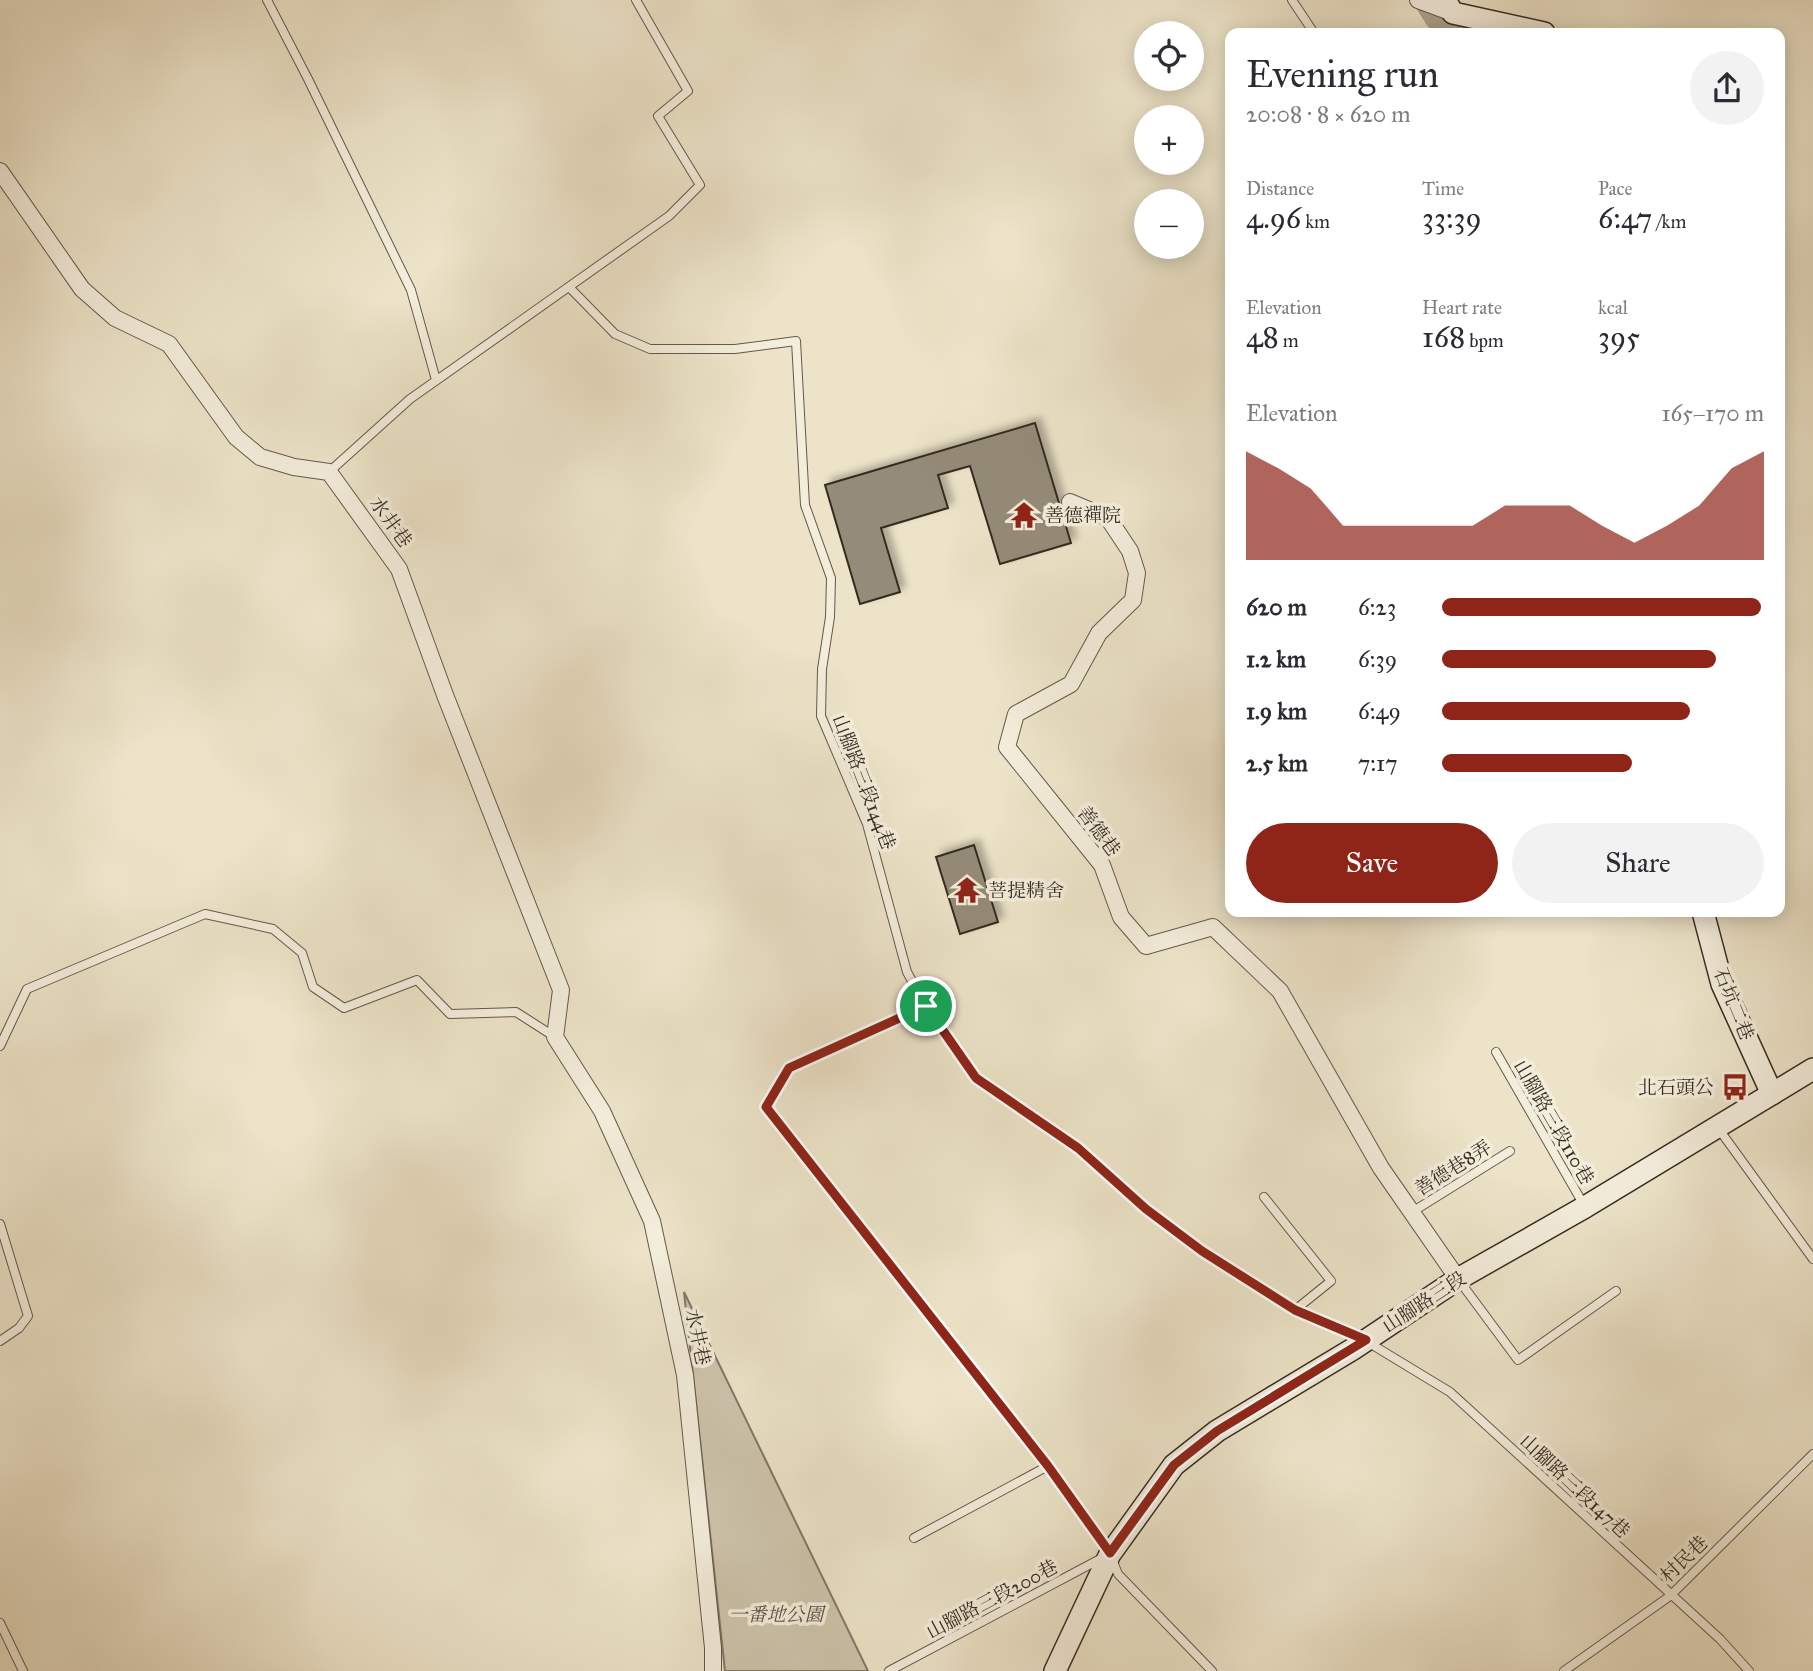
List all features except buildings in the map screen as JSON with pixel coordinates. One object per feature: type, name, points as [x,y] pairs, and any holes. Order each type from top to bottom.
[{"type":"main road","points":[[1449,6],[1526,28]]},
{"type":"main road","name":"石坑二巷","points":[[1704,917],[1722,984],[1772,1094]]},
{"type":"main road","name":"山腳路三段","points":[[1055,1671],[1110,1553],[1174,1465],[1217,1431],[1366,1340],[1458,1279],[1585,1207],[1813,1069]]},
{"type":"street","points":[[1418,0],[1449,6]]},
{"type":"street","points":[[0,171],[82,289],[115,318],[169,344],[236,437],[260,457],[294,467],[329,472]]},
{"type":"street","name":"水井巷","points":[[329,472],[399,569],[445,695],[561,990],[555,1037],[602,1111],[652,1221],[685,1375],[713,1648],[713,1671]]},
{"type":"street","name":"善德巷","points":[[1070,502],[1108,518],[1130,551],[1137,573],[1133,600],[1099,633],[1071,684],[1016,714],[1006,747],[1102,865],[1121,917],[1146,946],[1213,926],[1280,991],[1359,1133],[1458,1279]]},
{"type":"lane","points":[[267,0],[411,290],[436,380]]},
{"type":"lane","points":[[329,472],[410,398],[669,216],[700,185],[658,116],[688,91],[636,0]]},
{"type":"lane","points":[[1292,0],[1311,28]]},
{"type":"lane","name":"山腳路三段144巷","points":[[569,287],[615,334],[650,349],[734,349],[796,341],[805,505],[831,578],[830,617],[822,669],[821,716],[867,824],[907,972],[926,1006],[976,1078],[1078,1148],[1146,1209],[1202,1251],[1295,1310],[1366,1340]]},
{"type":"lane","name":"水井巷","points":[[0,1046],[27,989],[205,914],[273,929],[302,953],[313,987],[344,1008],[417,980],[450,1014],[516,1012],[555,1037]]},
{"type":"lane","points":[[926,1006],[789,1068],[766,1107],[1048,1466],[1110,1553],[1118,1574],[1212,1671]]},
{"type":"lane","name":"山腳路三段110巷","points":[[1496,1052],[1585,1207]]},
{"type":"lane","points":[[1718,1127],[1813,1259]]},
{"type":"lane","name":"善德巷8弄","points":[[1412,1212],[1510,1151]]},
{"type":"lane","points":[[1264,1197],[1331,1281],[1295,1310]]},
{"type":"lane","points":[[0,1224],[29,1316],[19,1328],[0,1341]]},
{"type":"lane","points":[[1458,1279],[1518,1360],[1616,1291]]},
{"type":"lane","name":"山腳路三段147巷","points":[[1366,1340],[1450,1392],[1720,1639],[1749,1671]]},
{"type":"lane","name":"村民巷","points":[[1563,1671],[1670,1596],[1813,1454]]},
{"type":"lane","points":[[915,1538],[1048,1466]]},
{"type":"lane","name":"山腳路三段200巷","points":[[889,1671],[1110,1553]]},
{"type":"lane","points":[[0,1623],[23,1671]]},
{"type":"green space","name":"一番地公園","points":[[684,1292],[868,1671],[725,1671]]},
{"type":"waterway","points":[[1430,0],[1440,16],[1464,28]]},
{"type":"place","name":"善德禪院","points":[[1024,515]]},
{"type":"place","name":"菩提精舍","points":[[967,890]]},
{"type":"place","name":"北石頭公","points":[[1735,1087]]},
{"type":"route","points":[[926,1006],[976,1078],[1078,1148],[1146,1209],[1202,1251],[1295,1310],[1366,1340],[1217,1431],[1174,1465],[1110,1553],[1048,1466],[766,1107],[789,1068],[926,1006]]}]
